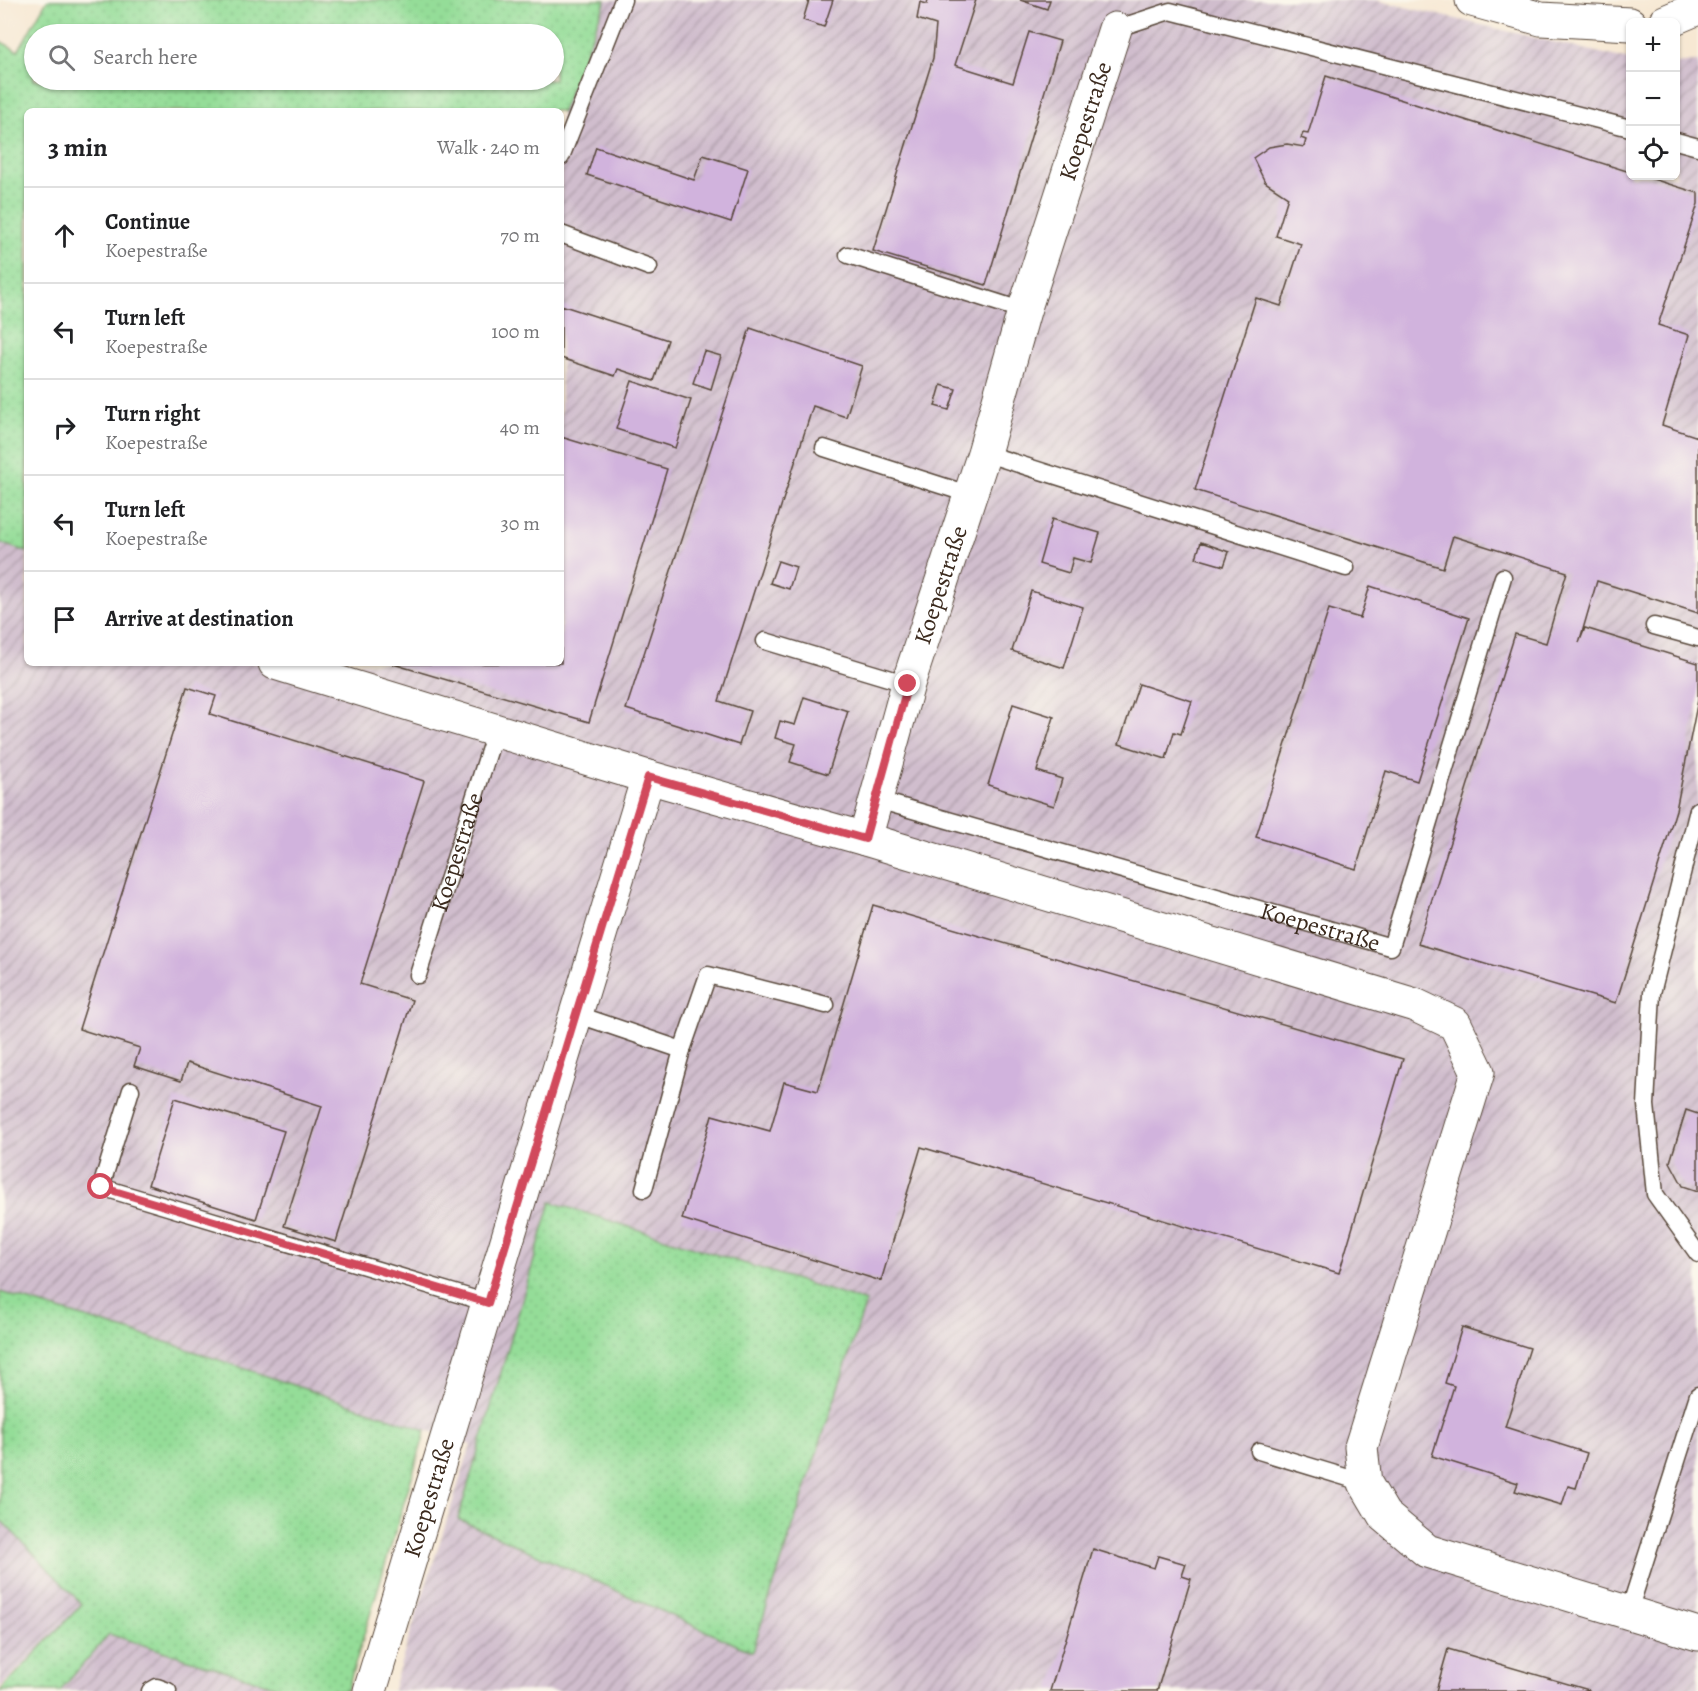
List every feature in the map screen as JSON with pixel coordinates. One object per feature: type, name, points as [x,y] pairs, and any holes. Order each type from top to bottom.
[{"type":"street","points":[[1472,0],[1541,19],[1626,24]]},
{"type":"street","points":[[1675,18],[1698,9]]},
{"type":"street","points":[[1680,26],[1698,27]]},
{"type":"street","name":"Koepestraße","points":[[865,839],[878,800],[908,684],[968,494],[984,453],[1024,311],[1115,29]]},
{"type":"street","points":[[285,666],[648,777],[865,839],[1415,1005],[1455,1024],[1478,1072],[1361,1447],[1365,1484],[1384,1515],[1428,1551],[1698,1634]]},
{"type":"street","name":"Koepestraße","points":[[370,1691],[648,777]]},
{"type":"lane","points":[[564,150],[623,0]]},
{"type":"lane","name":"Koepestraße","points":[[1115,29],[1170,11],[1626,127]]},
{"type":"lane","points":[[1680,142],[1698,147]]},
{"type":"lane","points":[[564,235],[648,267]]},
{"type":"lane","points":[[848,255],[1024,311]]},
{"type":"lane","points":[[824,448],[968,494]]},
{"type":"lane","points":[[984,453],[1346,568]]},
{"type":"lane","name":"Koepestraße","points":[[878,800],[1391,948],[1503,577]]},
{"type":"lane","points":[[1654,626],[1698,638]]},
{"type":"lane","points":[[765,641],[908,684]]},
{"type":"lane","name":"Koepestraße","points":[[418,975],[496,729]]},
{"type":"lane","points":[[1698,810],[1652,993],[1646,1105],[1655,1194],[1698,1254]]},
{"type":"lane","points":[[644,1189],[682,1050],[708,975],[826,1005]]},
{"type":"lane","points":[[576,1014],[682,1050]]},
{"type":"lane","points":[[131,1090],[101,1187],[488,1303]]},
{"type":"lane","points":[[1628,1614],[1698,1395]]},
{"type":"lane","points":[[1259,1451],[1365,1484]]},
{"type":"lane","points":[[150,1691],[157,1687],[168,1691]]},
{"type":"shaded area","points":[[606,0],[1375,0],[1626,59],[1626,180],[1680,180],[1680,63],[1698,62],[1698,1691],[392,1691],[471,1445],[172,1344],[0,1292],[0,543],[24,551],[24,666],[564,666],[564,108]]},
{"type":"shaded area","points":[[0,1519],[82,1604],[0,1688]]},
{"type":"shaded area","points":[[109,1634],[289,1691],[60,1691]]},
{"type":"green space","points":[[47,0],[606,0],[563,108],[24,108],[24,551],[0,543],[0,41],[18,51],[24,40],[24,90],[564,90],[564,24],[33,24]]},
{"type":"green space","points":[[551,1202],[866,1302],[752,1652],[458,1519]]},
{"type":"green space","points":[[0,1292],[172,1344],[426,1430],[347,1691],[289,1691],[109,1634],[60,1691],[0,1691],[82,1604],[0,1519]]},
{"type":"building","points":[[809,0],[833,0],[824,27],[803,20]]},
{"type":"building","points":[[928,0],[976,0],[955,65],[1013,83],[1029,32],[1060,41],[986,285],[873,251],[933,58],[936,25],[917,19],[920,2],[927,4]]},
{"type":"building","points":[[1020,0],[1050,0],[1047,9]]},
{"type":"building","points":[[1326,76],[1626,171],[1626,180],[1656,180],[1698,193],[1698,204],[1658,325],[1689,335],[1662,425],[1698,437],[1698,613],[1597,581],[1579,643],[1585,628],[1698,663],[1698,700],[1676,810],[1616,1003],[1418,944],[1515,634],[1546,643],[1567,572],[1453,536],[1443,568],[1195,490],[1256,298],[1281,306],[1301,244],[1276,236],[1288,197],[1265,182],[1253,158],[1269,147],[1287,144],[1304,147],[1306,140],[1301,138],[1303,133],[1308,134]]},
{"type":"building","points":[[596,147],[694,180],[703,155],[748,169],[731,222],[587,175]]},
{"type":"building","points":[[564,306],[668,340],[654,381],[618,369],[615,376],[564,359]]},
{"type":"building","points":[[750,328],[862,366],[846,417],[813,406],[719,701],[750,711],[739,745],[626,709]]},
{"type":"building","points":[[704,351],[721,356],[711,389],[693,383]]},
{"type":"building","points":[[632,381],[691,400],[675,448],[616,429]]},
{"type":"building","points":[[941,385],[956,389],[949,410],[935,406]]},
{"type":"building","points":[[564,438],[667,469],[589,722],[400,666],[564,666]]},
{"type":"building","points":[[1052,519],[1100,533],[1091,563],[1073,558],[1069,573],[1039,564]]},
{"type":"building","points":[[1201,542],[1229,552],[1224,566],[1196,558]]},
{"type":"building","points":[[778,561],[796,567],[789,589],[770,583]]},
{"type":"building","points":[[1370,586],[1469,618],[1417,781],[1386,771],[1356,869],[1256,837],[1329,609],[1360,618]]},
{"type":"building","points":[[1031,591],[1083,607],[1064,668],[1012,651]]},
{"type":"building","points":[[1139,684],[1192,701],[1181,734],[1174,732],[1166,759],[1119,744]]},
{"type":"building","points":[[187,687],[216,696],[210,714],[424,781],[360,984],[412,1000],[336,1242],[284,1226],[322,1106],[187,1063],[181,1081],[134,1066],[140,1048],[79,1029]]},
{"type":"building","points":[[804,697],[848,711],[828,774],[790,762],[796,744],[775,738],[780,721],[795,725]]},
{"type":"building","points":[[1013,704],[1054,717],[1037,771],[1062,779],[1054,806],[988,785]]},
{"type":"building","points":[[873,905],[1403,1059],[1339,1273],[921,1147],[881,1281],[682,1219],[712,1115],[770,1131],[784,1082],[818,1091]]},
{"type":"building","points":[[175,1098],[284,1131],[256,1219],[148,1185]]},
{"type":"building","points":[[1686,1110],[1698,1114],[1698,1191],[1683,1186],[1670,1162]]},
{"type":"building","points":[[1462,1327],[1530,1348],[1505,1427],[1587,1453],[1576,1488],[1568,1486],[1562,1505],[1515,1491],[1518,1483],[1432,1456],[1454,1386],[1445,1383]]},
{"type":"building","points":[[1093,1549],[1154,1568],[1158,1556],[1186,1564],[1182,1576],[1191,1579],[1157,1691],[1050,1691]]},
{"type":"building","points":[[1448,1649],[1589,1690],[1589,1691],[1436,1691]]},
{"type":"route","points":[[101,1187],[488,1303],[648,777],[865,839],[878,800],[908,684]]}]
